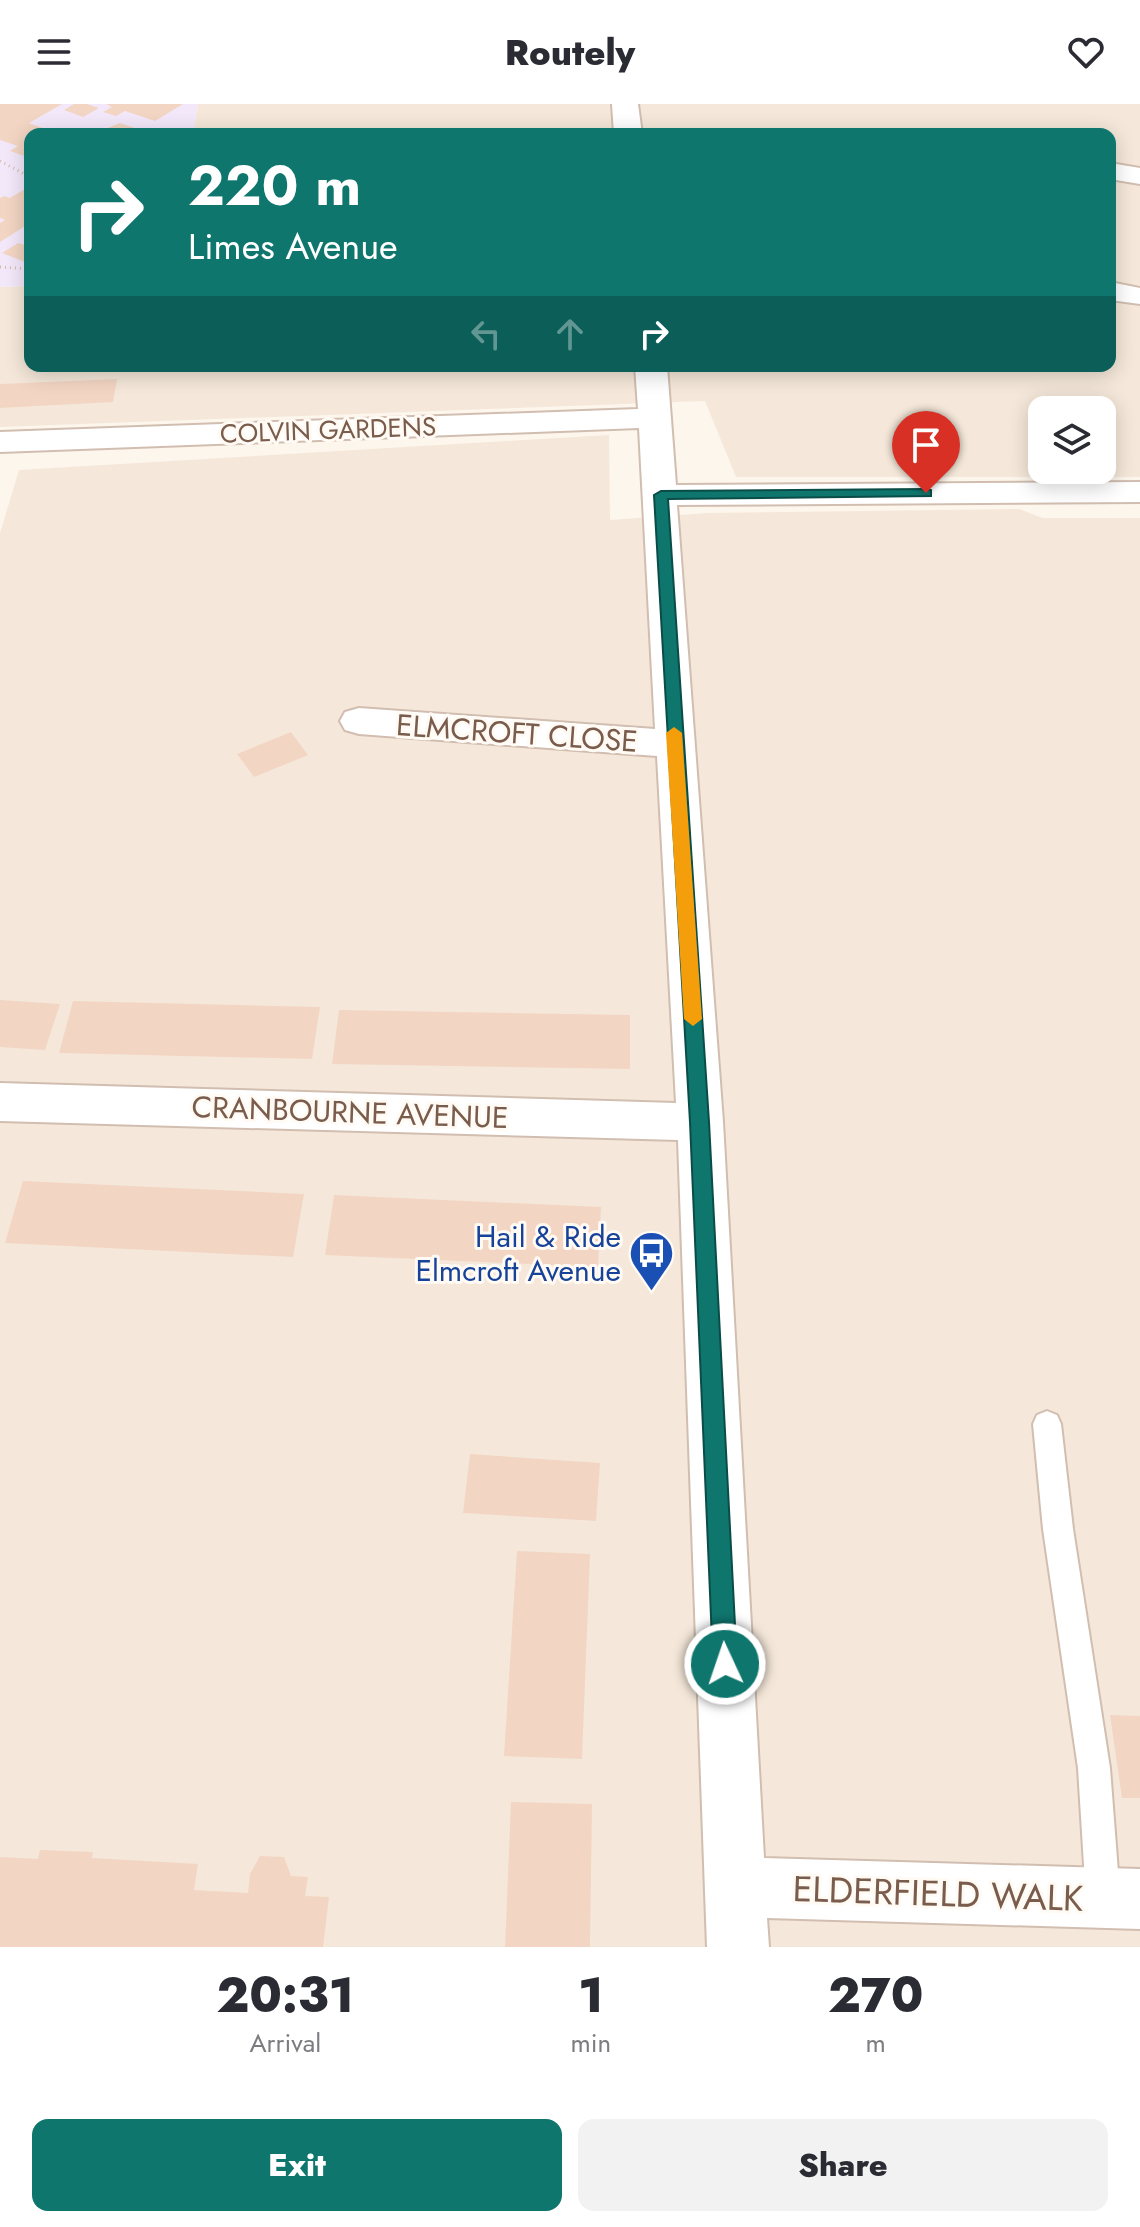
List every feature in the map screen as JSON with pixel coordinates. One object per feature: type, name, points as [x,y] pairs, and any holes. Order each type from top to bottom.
[{"type":"street","points":[[625,104],[627,128]]},
{"type":"street","points":[[1116,172],[1140,176]]},
{"type":"street","points":[[652,372],[700,1122],[738,1947]]},
{"type":"street","name":"COLVIN GARDENS","points":[[0,442],[656,418]]},
{"type":"street","points":[[661,495],[1140,492]]},
{"type":"street","name":"ELMCROFT CLOSE","points":[[359,721],[675,744]]},
{"type":"street","name":"CRANBOURNE AVENUE","points":[[0,1102],[700,1122]]},
{"type":"street","name":"ELDERFIELD WALK","points":[[735,1887],[1122,1899]]},
{"type":"lane","points":[[1047,1424],[1058,1529],[1094,1768],[1122,1899]]},
{"type":"path","points":[[0,161],[24,174]]},
{"type":"path","points":[[0,267],[24,269]]},
{"type":"shaded area","points":[[0,104],[198,104],[194,128],[24,128],[24,286],[0,287]]},
{"type":"shaded area","points":[[198,104],[1140,104],[1140,477],[1116,477],[1116,396],[1028,396],[1028,477],[736,477],[705,401],[0,427],[0,287],[24,286],[24,372],[1116,372],[1116,128],[194,128]]},
{"type":"shaded area","points":[[609,435],[610,520],[709,513],[1019,509],[1043,518],[1140,518],[1140,1947],[0,1947],[0,533],[19,470]]},
{"type":"building","points":[[0,104],[62,104],[29,123],[43,128],[24,128],[24,156],[10,151],[18,146],[0,140]]},
{"type":"building","points":[[74,104],[99,108],[83,117],[64,110]]},
{"type":"building","points":[[106,104],[183,104],[155,121],[125,111],[116,116],[103,112],[112,107]]},
{"type":"building","points":[[120,123],[135,128],[108,128]]},
{"type":"building","points":[[24,190],[24,227],[0,242],[0,223],[5,220],[0,218],[0,198],[10,198]]},
{"type":"building","points":[[18,243],[24,245],[24,262],[2,253]]},
{"type":"building","points":[[117,379],[113,402],[0,408],[0,384]]},
{"type":"building","points":[[291,732],[308,755],[254,777],[237,754]]},
{"type":"building","points":[[0,1000],[60,1004],[45,1050],[0,1047]]},
{"type":"building","points":[[73,1001],[320,1007],[312,1059],[59,1053]]},
{"type":"building","points":[[339,1010],[630,1015],[630,1069],[332,1064]]},
{"type":"building","points":[[23,1181],[304,1194],[293,1257],[5,1243]]},
{"type":"building","points":[[334,1195],[601,1207],[598,1267],[325,1255]]},
{"type":"building","points":[[470,1454],[600,1463],[596,1521],[463,1513]]},
{"type":"building","points":[[517,1551],[590,1554],[582,1759],[504,1756]]},
{"type":"building","points":[[1110,1715],[1140,1716],[1140,1798],[1122,1798]]},
{"type":"building","points":[[511,1802],[592,1804],[590,1947],[505,1947]]},
{"type":"building","points":[[40,1850],[93,1852],[92,1858],[198,1864],[194,1890],[248,1893],[250,1874],[260,1856],[284,1857],[291,1876],[308,1877],[305,1896],[329,1897],[323,1947],[0,1947],[0,1857],[38,1859]]},
{"type":"slow traffic","points":[[674,733],[693,1019]]},
{"type":"place","name":"Hail & Ride Elmcroft Avenue","points":[[652,1292]]},
{"type":"route","points":[[725,1664],[700,1122],[661,495],[926,493]]}]
